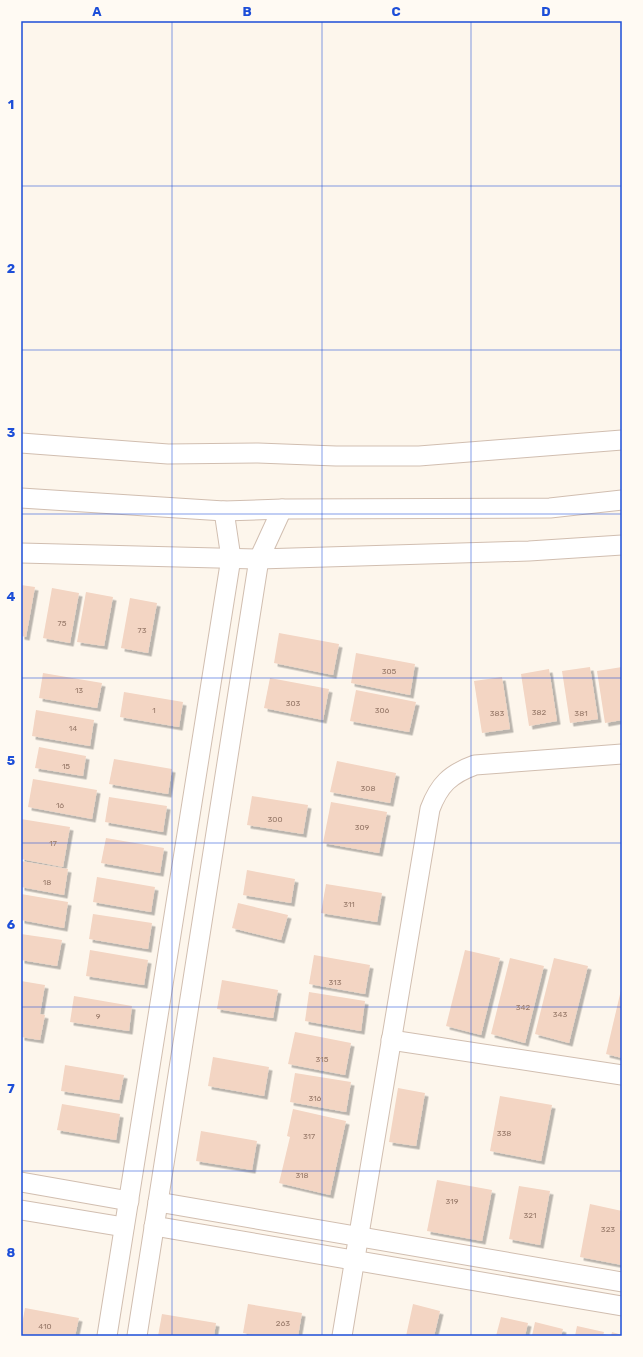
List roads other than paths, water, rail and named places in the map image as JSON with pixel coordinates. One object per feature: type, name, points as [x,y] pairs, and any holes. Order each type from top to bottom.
[{"type":"street","points":[[21,443],[168,454],[258,453],[336,456],[419,456],[622,440]]},
{"type":"street","points":[[21,498],[224,511],[282,508],[550,508],[622,500]]},
{"type":"street","points":[[137,1336],[259,559],[282,508]]},
{"type":"street","points":[[107,1336],[231,558],[224,511]]},
{"type":"street","points":[[21,553],[259,559],[522,551],[622,545]]},
{"type":"street","points":[[342,1336],[430,809],[434,797],[441,786],[451,777],[462,770],[475,765],[622,754]]},
{"type":"street","points":[[391,1040],[622,1075]]},
{"type":"street","points":[[21,1182],[129,1201]]},
{"type":"street","points":[[158,1202],[622,1282]]},
{"type":"street","points":[[21,1210],[124,1227]]},
{"type":"street","points":[[154,1226],[622,1306]]}]
